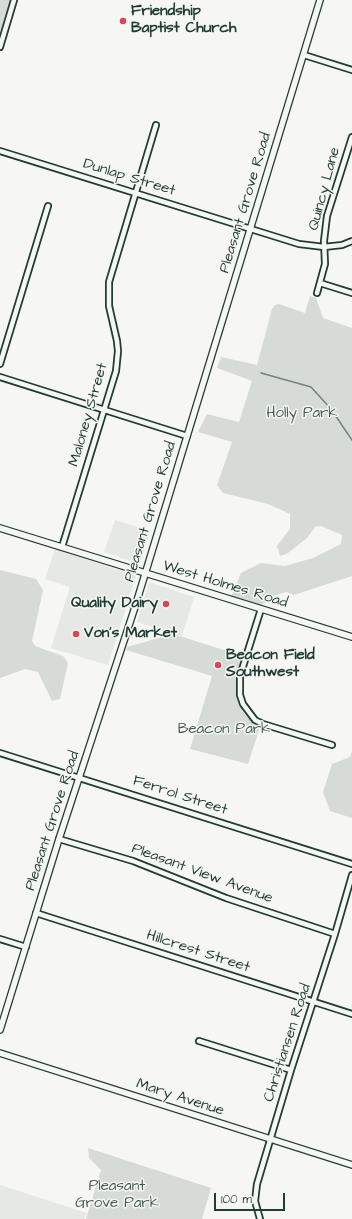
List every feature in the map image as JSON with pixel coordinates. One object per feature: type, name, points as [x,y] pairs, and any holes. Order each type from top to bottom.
[{"type":"street","points":[[0,47],[14,0]]},
{"type":"street","name":"Pleasant Grove Road","points":[[0,1030],[59,839],[145,573],[320,0]]},
{"type":"street","points":[[304,55],[352,70]]},
{"type":"street","name":"Maloney Street","points":[[62,547],[116,371],[118,361],[117,341],[109,306],[109,282],[156,125]]},
{"type":"street","name":"Quincy Lane","points":[[317,293],[325,264],[324,241],[327,216],[352,138]]},
{"type":"street","name":"Dunlap Street","points":[[0,151],[299,244],[324,247],[342,245],[352,241]]},
{"type":"street","points":[[0,364],[48,206]]},
{"type":"street","points":[[320,283],[352,293]]},
{"type":"street","points":[[0,377],[187,436]]},
{"type":"street","name":"West Holmes Road","points":[[0,528],[352,637]]},
{"type":"street","points":[[261,609],[240,676],[240,695],[243,704],[255,720],[263,724],[332,745]]},
{"type":"street","name":"Ferrol Street","points":[[0,752],[352,864]]},
{"type":"street","name":"Pleasant View Avenue","points":[[59,839],[133,861],[226,898],[335,934]]},
{"type":"street","name":"Christiansen Road","points":[[260,1219],[255,1202],[257,1184],[352,875]]},
{"type":"street","name":"Hillcrest Street","points":[[36,913],[352,1014]]},
{"type":"street","points":[[0,939],[26,946]]},
{"type":"street","points":[[199,1041],[291,1070]]},
{"type":"street","name":"Mary Avenue","points":[[0,1053],[352,1165]]},
{"type":"shaded area","points":[[115,520],[150,531],[140,564],[104,552]]},
{"type":"shaded area","points":[[55,549],[136,576],[108,665],[51,648],[70,587],[45,579]]},
{"type":"shaded area","points":[[149,582],[194,597],[182,636],[137,622]]},
{"type":"shaded area","points":[[0,1185],[87,1213],[84,1219],[0,1219]]},
{"type":"green space","points":[[0,0],[11,0],[0,34]]},
{"type":"green space","name":"Holly Park","points":[[310,296],[316,298],[323,318],[352,328],[352,576],[294,595],[286,592],[274,596],[260,606],[231,597],[241,573],[261,563],[285,566],[313,558],[341,544],[342,535],[321,526],[315,527],[307,538],[288,553],[280,556],[277,546],[290,529],[290,514],[268,504],[223,493],[217,485],[232,442],[198,432],[207,414],[239,422],[252,381],[217,368],[221,357],[257,365],[272,309],[275,305],[279,304],[305,313]]},
{"type":"green space","points":[[0,570],[36,579],[43,590],[32,641],[35,646],[63,656],[68,663],[60,699],[52,701],[38,672],[25,669],[0,678]]},
{"type":"green space","name":"Beacon Park","points":[[173,634],[243,656],[236,684],[238,702],[243,712],[260,727],[248,764],[190,749],[212,676],[126,650],[127,647]]},
{"type":"green space","points":[[352,751],[352,818],[330,811],[323,792],[332,764],[350,757]]},
{"type":"green space","name":"Pleasant Grove Park","points":[[88,1148],[211,1188],[202,1219],[86,1219],[101,1170],[89,1158]]},
{"type":"waterway","points":[[261,373],[311,387],[331,409],[352,440]]},
{"type":"place","name":"Friendship Baptist Church","points":[[123,21]]},
{"type":"place","name":"Quality Dairy","points":[[166,604]]},
{"type":"place","name":"Von's Market","points":[[76,634]]},
{"type":"place","name":"Beacon Field Southwest","points":[[218,665]]}]
